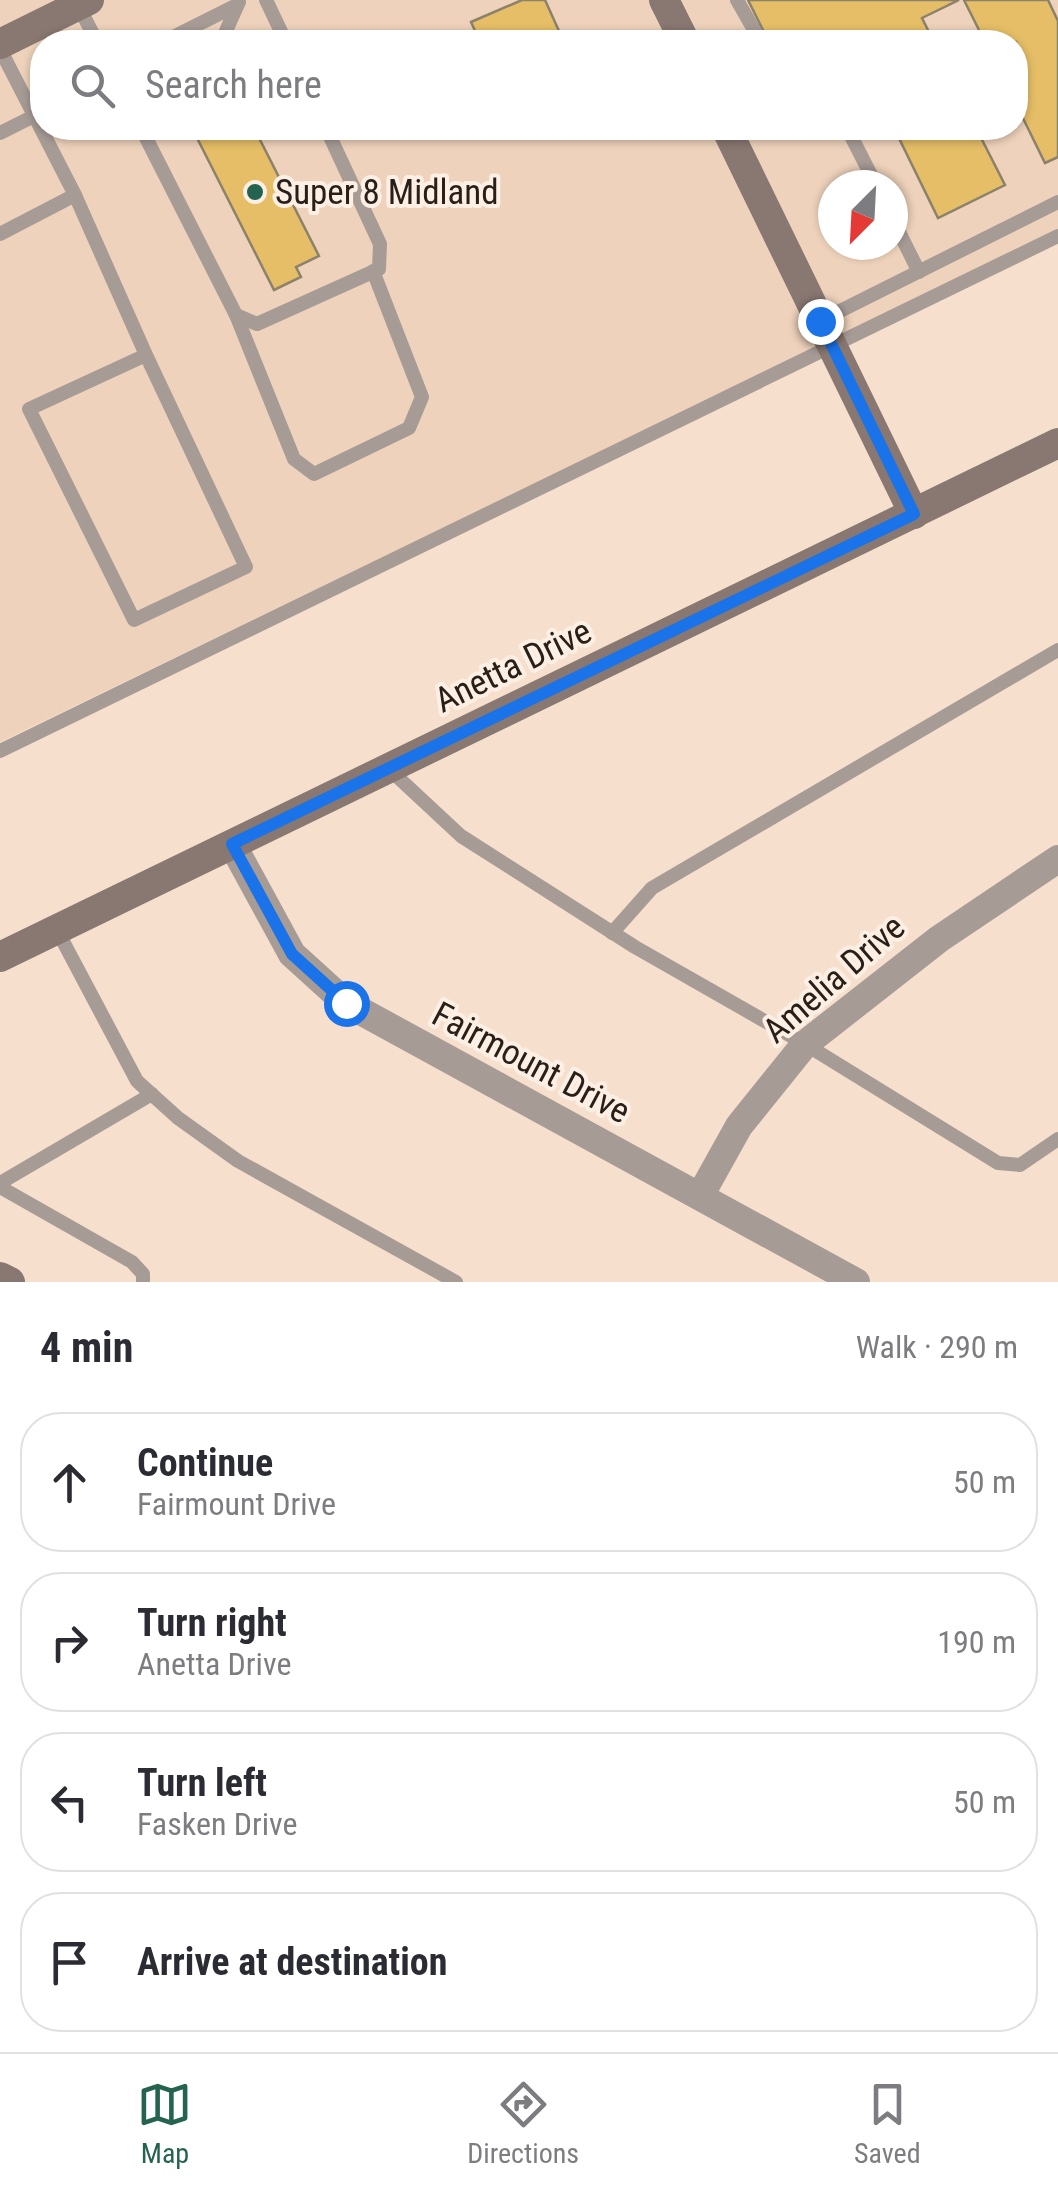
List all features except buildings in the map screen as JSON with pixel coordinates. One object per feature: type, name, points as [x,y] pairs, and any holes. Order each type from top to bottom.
[{"type":"street","points":[[664,0],[679,30]]},
{"type":"street","points":[[31,30],[84,3]]},
{"type":"street","points":[[0,46],[30,31]]},
{"type":"street","points":[[732,140],[914,514]]},
{"type":"street","name":"Anetta Drive","points":[[0,957],[1058,443]]},
{"type":"street","name":"Fairmount Drive","points":[[232,844],[292,954],[346,1003],[856,1282]]},
{"type":"street","name":"Amelia Drive","points":[[700,1196],[740,1126],[805,1044],[939,939],[1058,859]]},
{"type":"street","points":[[0,1278],[10,1282]]},
{"type":"lane","points":[[266,0],[280,30]]},
{"type":"lane","points":[[737,0],[754,30]]},
{"type":"lane","points":[[84,3],[94,30]]},
{"type":"lane","points":[[186,30],[239,3]]},
{"type":"lane","points":[[227,30],[239,3]]},
{"type":"lane","points":[[0,46],[30,108]]},
{"type":"lane","points":[[0,134],[30,118]]},
{"type":"lane","points":[[46,140],[246,567],[134,620],[29,408],[146,355]]},
{"type":"lane","points":[[147,140],[236,315],[294,459],[314,474],[409,428],[422,397],[373,272]]},
{"type":"lane","points":[[236,315],[256,324],[379,269],[380,244],[332,140]]},
{"type":"lane","points":[[853,140],[868,170]]},
{"type":"lane","points":[[0,234],[75,195]]},
{"type":"lane","points":[[826,333],[918,272],[1058,202]]},
{"type":"lane","points":[[0,751],[437,540],[826,333],[1058,236]]},
{"type":"lane","points":[[908,251],[918,272]]},
{"type":"lane","points":[[612,933],[652,888],[1058,650]]},
{"type":"lane","points":[[388,768],[461,836],[612,933],[805,1044],[998,1163],[1020,1165],[1058,1140]]},
{"type":"lane","points":[[57,930],[137,1081],[178,1118],[238,1160],[456,1282]]},
{"type":"lane","points":[[143,1278],[132,1262],[0,1185],[152,1094]]},
{"type":"shaded area","points":[[0,0],[1058,0],[1058,231],[0,742]]},
{"type":"place","name":"Super 8 Midland","points":[[255,192]]},
{"type":"route","points":[[346,1003],[292,954],[232,844],[914,514],[820,321]]}]
